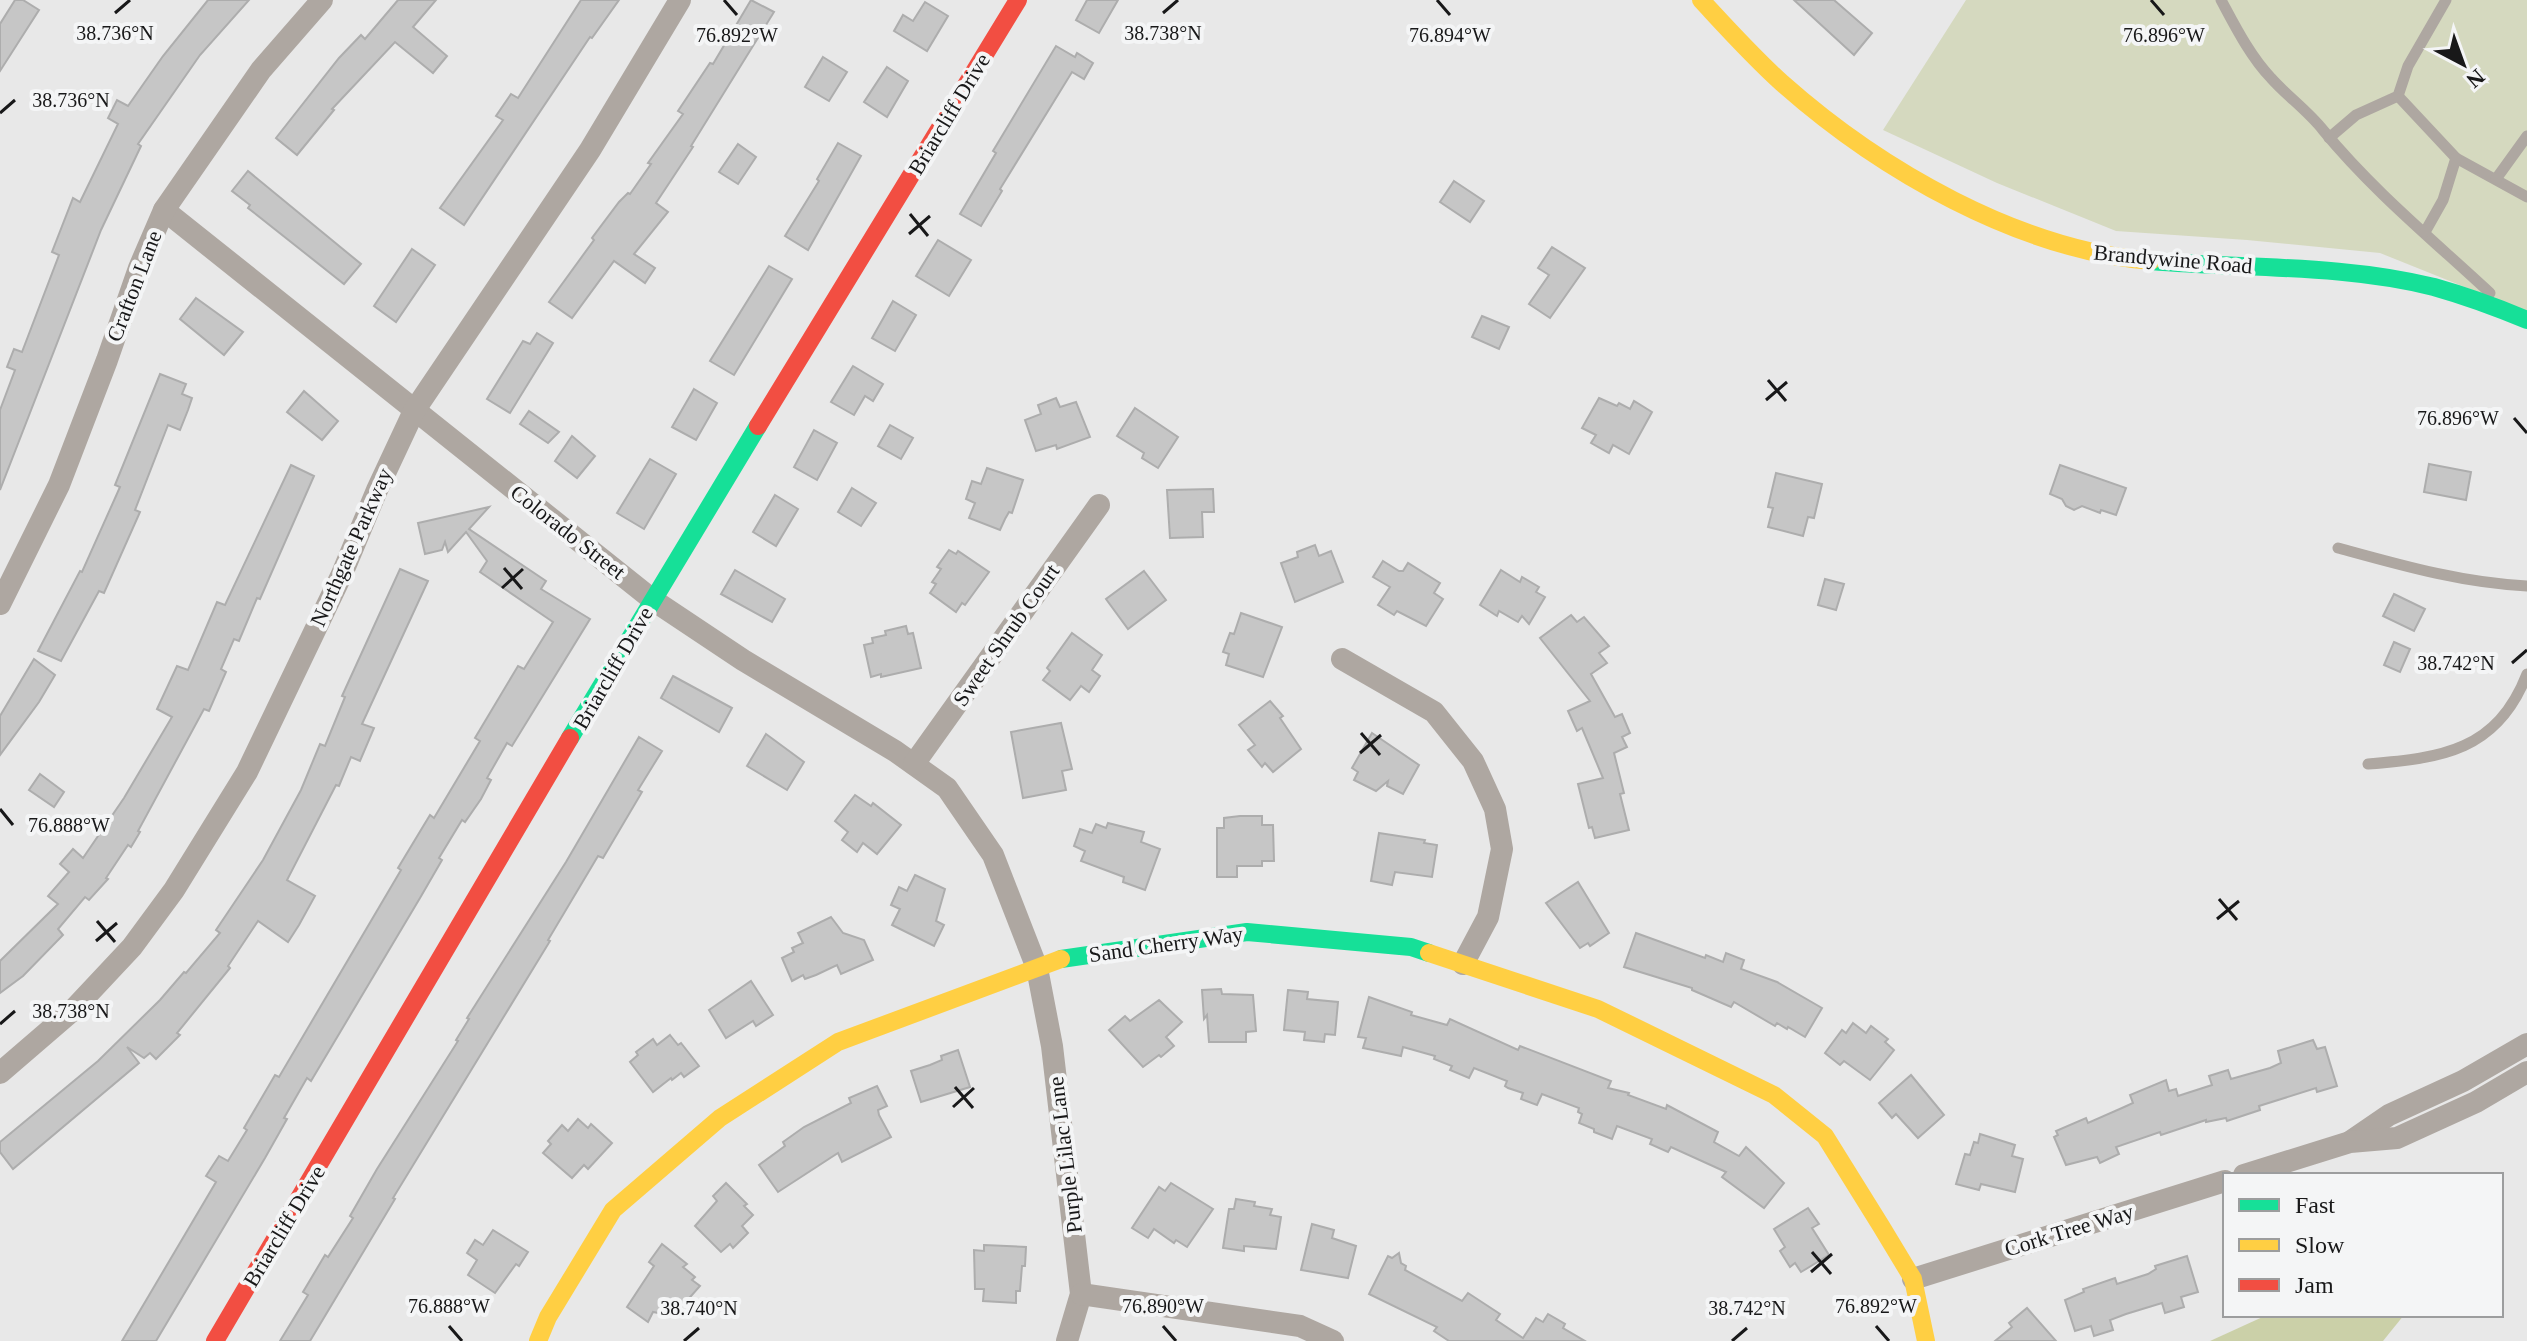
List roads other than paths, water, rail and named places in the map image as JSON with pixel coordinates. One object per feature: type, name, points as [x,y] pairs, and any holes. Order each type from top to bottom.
[{"type":"street","name":"Crafton Lane","points":[[0,604],[59,485],[139,268],[164,210],[261,70],[322,0]]},
{"type":"street","name":"Northgate Parkway","points":[[0,1073],[72,1011],[132,947],[174,890],[247,772],[342,574],[414,411],[590,150],[680,0]]},
{"type":"street","name":"Briarcliff Drive","points":[[215,1341],[833,299],[927,152],[1018,0]]},
{"type":"street","name":"Brandywine Road","points":[[1701,0],[1795,94],[1874,151],[1957,201],[2048,240],[2127,259],[2298,270],[2426,285],[2470,296],[2519,316]]},
{"type":"street","name":"Colorado Street","points":[[164,210],[653,600],[743,660],[914,764],[947,788],[993,855],[1037,968]]},
{"type":"street","name":"Sweet Shrub Court","points":[[914,764],[1099,505]]},
{"type":"street","points":[[1342,659],[1434,712],[1473,761],[1495,809],[1502,849],[1488,917],[1463,964]]},
{"type":"street","name":"Sand Cherry Way","points":[[538,1341],[548,1317],[613,1210],[720,1118],[838,1042],[1064,958],[1247,932],[1411,947],[1598,1009],[1774,1095],[1825,1136],[1913,1279]]},
{"type":"street","name":"Purple Lilac Lane","points":[[1037,968],[1052,1046],[1081,1294],[1067,1341]]},
{"type":"street","points":[[2350,1142],[2389,1115],[2463,1081],[2527,1044]]},
{"type":"street","points":[[2250,1173],[2350,1142],[2397,1138],[2476,1102],[2527,1072]]},
{"type":"street","name":"Cork Tree Way","points":[[1913,1279],[2223,1182]]},
{"type":"street","points":[[1913,1279],[1926,1341]]},
{"type":"street","points":[[1081,1294],[1300,1326],[1333,1341]]},
{"type":"lane","points":[[2221,0],[2269,76],[2382,195],[2519,316]]},
{"type":"lane","points":[[2329,138],[2356,115],[2398,96],[2408,66],[2446,0]]},
{"type":"lane","points":[[2398,96],[2456,158],[2527,197]]},
{"type":"lane","points":[[2496,179],[2527,136]]},
{"type":"lane","points":[[2425,232],[2443,200],[2456,158]]},
{"type":"lane","points":[[2338,548],[2421,571],[2492,584],[2527,586]]},
{"type":"lane","points":[[2368,764],[2420,759],[2458,749],[2499,722],[2518,697],[2527,674]]}]
